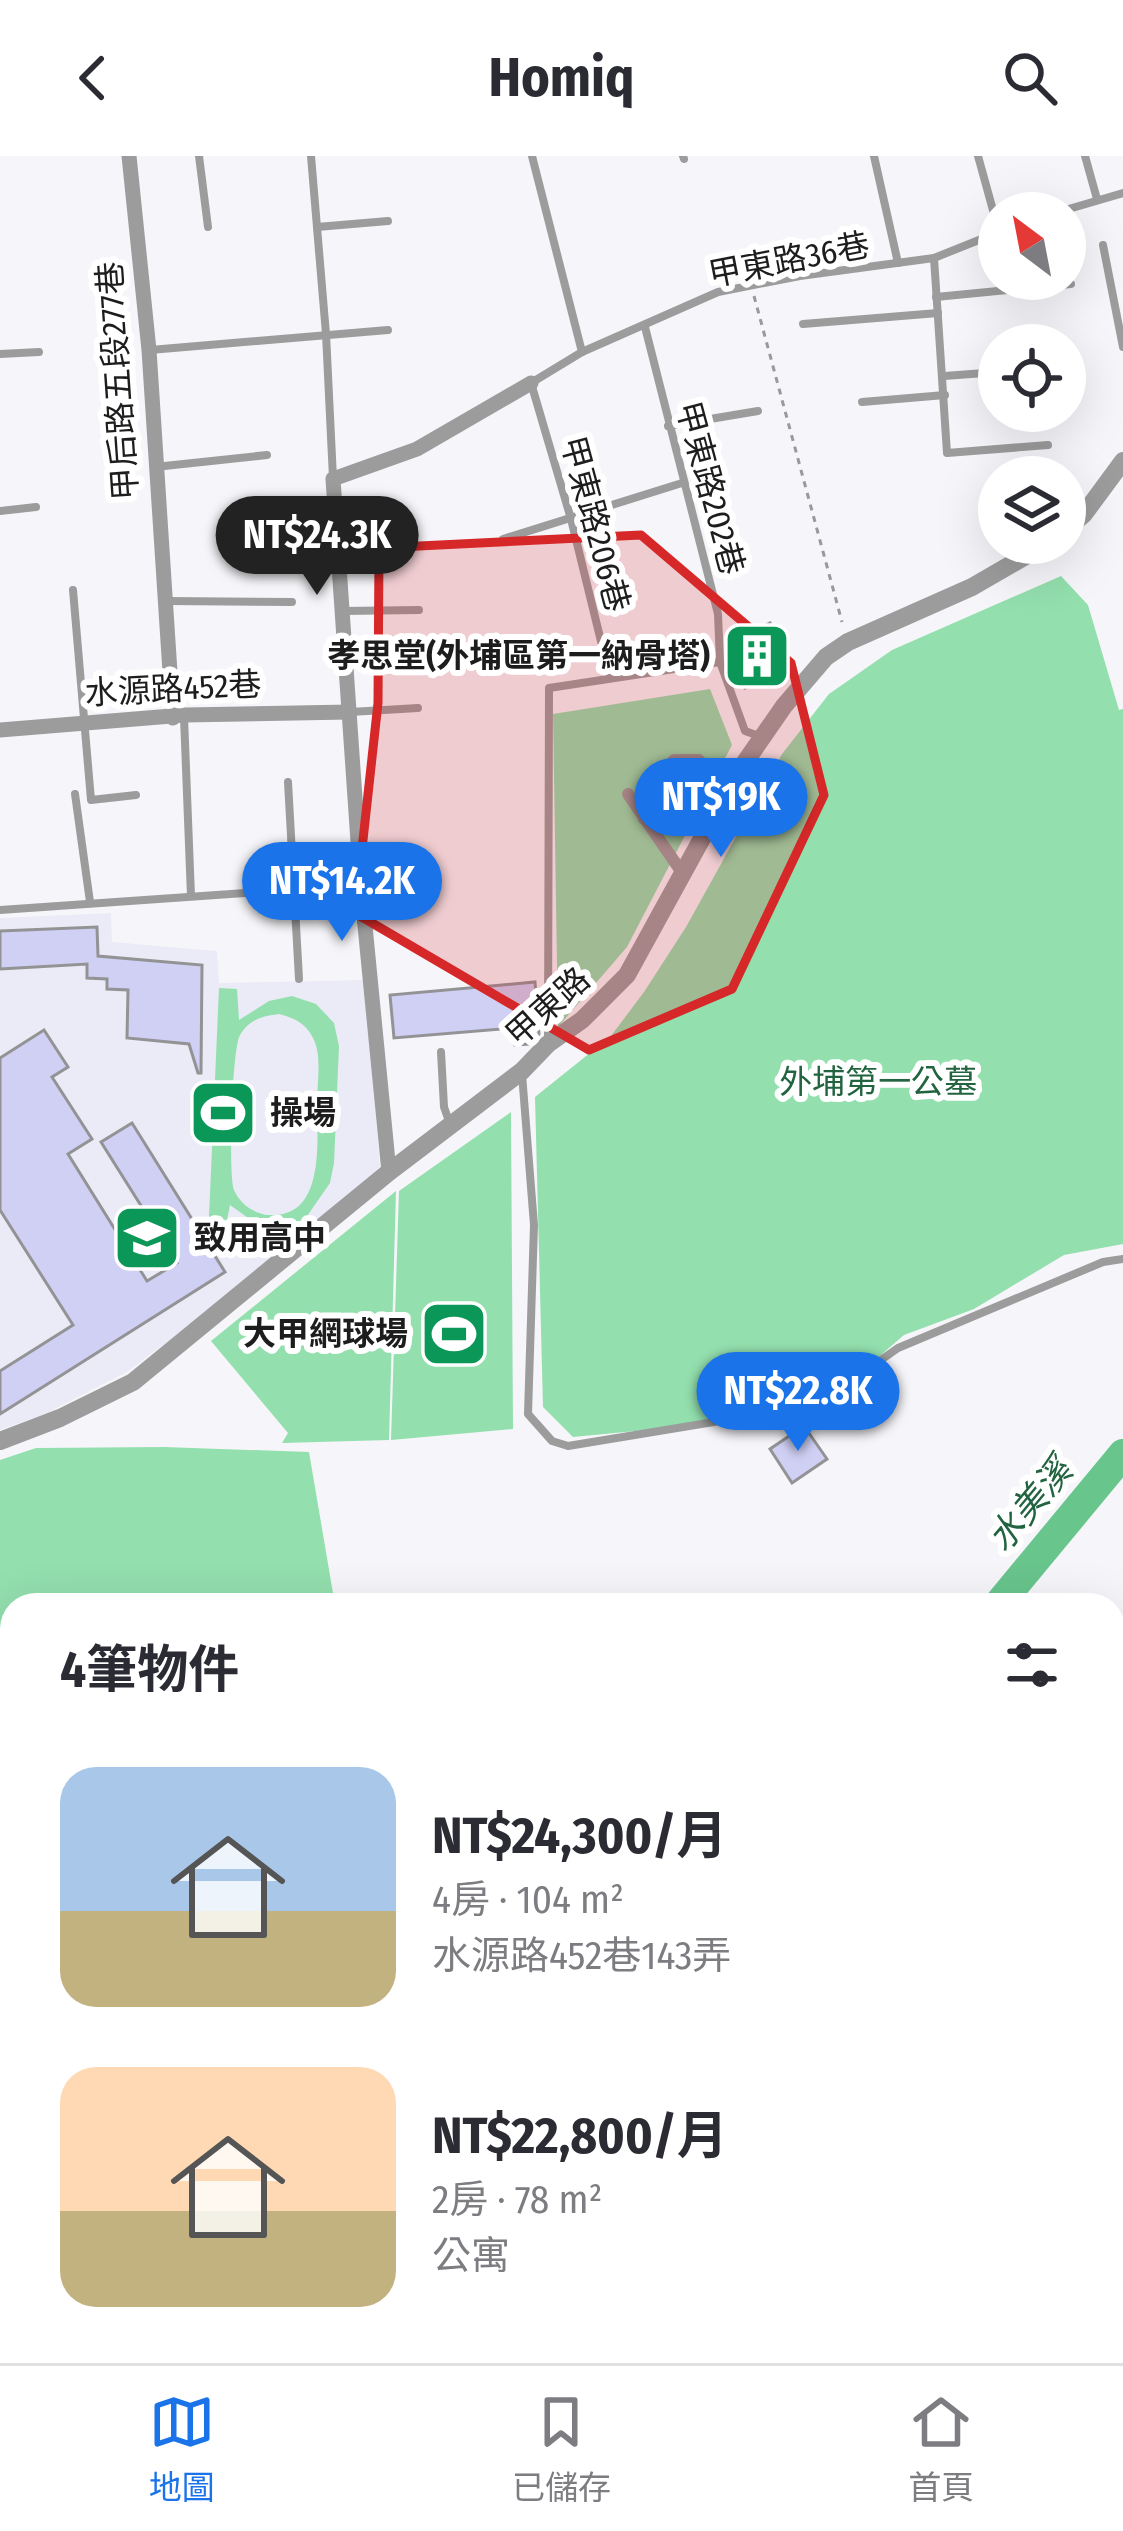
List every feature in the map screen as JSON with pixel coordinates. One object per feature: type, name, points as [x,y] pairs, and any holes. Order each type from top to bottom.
[{"type":"street","name":"甲后路五段277巷","points":[[129,156],[178,717]]},
{"type":"street","points":[[389,1172],[362,885],[333,479],[417,449],[531,383]]},
{"type":"street","points":[[1086,511],[1123,461]]},
{"type":"street","name":"甲東路","points":[[0,1441],[134,1382],[582,1020],[627,974],[726,796],[826,657],[1012,564]]},
{"type":"street","name":"水源路452巷","points":[[0,730],[178,717],[350,712]]},
{"type":"street","points":[[644,818],[664,793],[660,778],[674,760],[700,760],[726,796]]},
{"type":"street","points":[[628,794],[683,874]]},
{"type":"lane","points":[[200,156],[208,227]]},
{"type":"lane","points":[[311,156],[333,479]]},
{"type":"lane","points":[[532,156],[582,352]]},
{"type":"lane","points":[[874,156],[898,263]]},
{"type":"lane","points":[[978,156],[988,192]]},
{"type":"lane","points":[[1085,156],[1097,199]]},
{"type":"lane","points":[[1086,203],[1123,193]]},
{"type":"lane","points":[[317,226],[388,221]]},
{"type":"lane","name":"甲東路36巷","points":[[531,383],[582,352],[718,292],[934,258],[978,240]]},
{"type":"lane","points":[[1103,245],[1123,346]]},
{"type":"lane","points":[[934,258],[947,453],[1048,445]]},
{"type":"lane","points":[[936,296],[978,292]]},
{"type":"lane","points":[[803,324],[938,313]]},
{"type":"lane","name":"甲東路202巷","points":[[645,328],[718,614],[720,662],[745,731],[764,738]]},
{"type":"lane","points":[[149,350],[388,330]]},
{"type":"lane","points":[[0,354],[39,352]]},
{"type":"lane","points":[[944,376],[978,374]]},
{"type":"lane","name":"甲東路206巷","points":[[531,383],[610,678]]},
{"type":"lane","points":[[862,402],[945,395]]},
{"type":"lane","points":[[668,426],[758,411]]},
{"type":"lane","points":[[154,467],[267,455]]},
{"type":"lane","points":[[502,539],[682,483]]},
{"type":"lane","points":[[0,511],[36,507]]},
{"type":"lane","points":[[336,507],[396,508]]},
{"type":"lane","points":[[73,590],[92,800],[136,795]]},
{"type":"lane","points":[[165,601],[292,602]]},
{"type":"lane","points":[[344,611],[419,610]]},
{"type":"lane","points":[[548,1044],[549,688],[720,662]]},
{"type":"lane","points":[[350,712],[418,708]]},
{"type":"lane","points":[[178,717],[191,896]]},
{"type":"lane","points":[[288,782],[299,979]]},
{"type":"lane","points":[[75,794],[90,902]]},
{"type":"lane","points":[[0,910],[362,885]]},
{"type":"lane","points":[[441,1052],[444,1107],[450,1125]]},
{"type":"lane","points":[[522,1071],[534,1225],[529,1414],[552,1442],[568,1446],[817,1406],[898,1348],[1103,1262],[1123,1259]]},
{"type":"path","points":[[752,285],[848,642]]},
{"type":"highlighted area","points":[[641,535],[791,663],[824,795],[732,989],[589,1050],[355,913],[378,703],[379,548]]},
{"type":"shaded area","name":"致用高中","points":[[111,913],[112,942],[217,951],[219,983],[365,980],[380,1167],[210,1310],[127,1372],[47,1413],[0,1430],[0,918]]},
{"type":"green space","name":"外埔第一公墓","points":[[1061,576],[1088,605],[1119,710],[1123,709],[1123,1244],[1064,1255],[974,1309],[904,1335],[831,1398],[667,1428],[573,1437],[543,1407],[535,1097],[611,1036],[644,992],[686,927],[782,754],[829,694],[892,650]]},
{"type":"green space","points":[[710,689],[732,745],[627,947],[558,1027],[553,714]]},
{"type":"green space","name":"操場","points":[[219,988],[237,989],[239,1020],[269,1001],[292,996],[316,1004],[334,1023],[339,1046],[330,1183],[305,1219],[282,1228],[261,1227],[230,1205],[227,1220],[209,1217]],"holes":[[[279,1014],[304,1026],[316,1047],[317,1156],[301,1204],[287,1213],[269,1215],[248,1207],[234,1190],[231,1138],[240,1035],[256,1020]]]},
{"type":"green space","name":"大甲網球場","points":[[511,1112],[513,1429],[391,1440],[399,1191]]},
{"type":"green space","points":[[396,1191],[389,1440],[282,1443],[288,1433],[211,1341]]},
{"type":"green space","points":[[36,1448],[309,1452],[333,1593],[0,1593],[0,1460]]},
{"type":"building","name":"孝思堂(外埔區第一納骨塔)","points":[[770,623],[790,666],[745,688],[728,644]]},
{"type":"building","points":[[97,927],[98,956],[202,965],[201,1073],[189,1044],[127,1038],[128,990],[107,989],[107,979],[87,978],[87,964],[0,969],[0,931]]},
{"type":"building","points":[[535,982],[539,1034],[530,1044],[515,1045],[513,1028],[394,1038],[390,995]]},
{"type":"building","points":[[44,1030],[68,1067],[52,1077],[92,1139],[68,1154],[147,1281],[177,1263],[101,1142],[132,1123],[225,1272],[0,1414],[0,1371],[73,1325],[0,1210],[0,1058]]},
{"type":"building","points":[[804,1426],[827,1459],[792,1483],[770,1449]]},
{"type":"waterway","name":"水美溪","points":[[1008,1593],[1123,1454]]},
{"type":"place","name":"孝思堂(外埔區第一納骨塔)","points":[[757,656]]},
{"type":"place","name":"操場","points":[[223,1113]]},
{"type":"place","name":"致用高中","points":[[147,1238]]},
{"type":"place","name":"大甲網球場","points":[[454,1334]]}]
